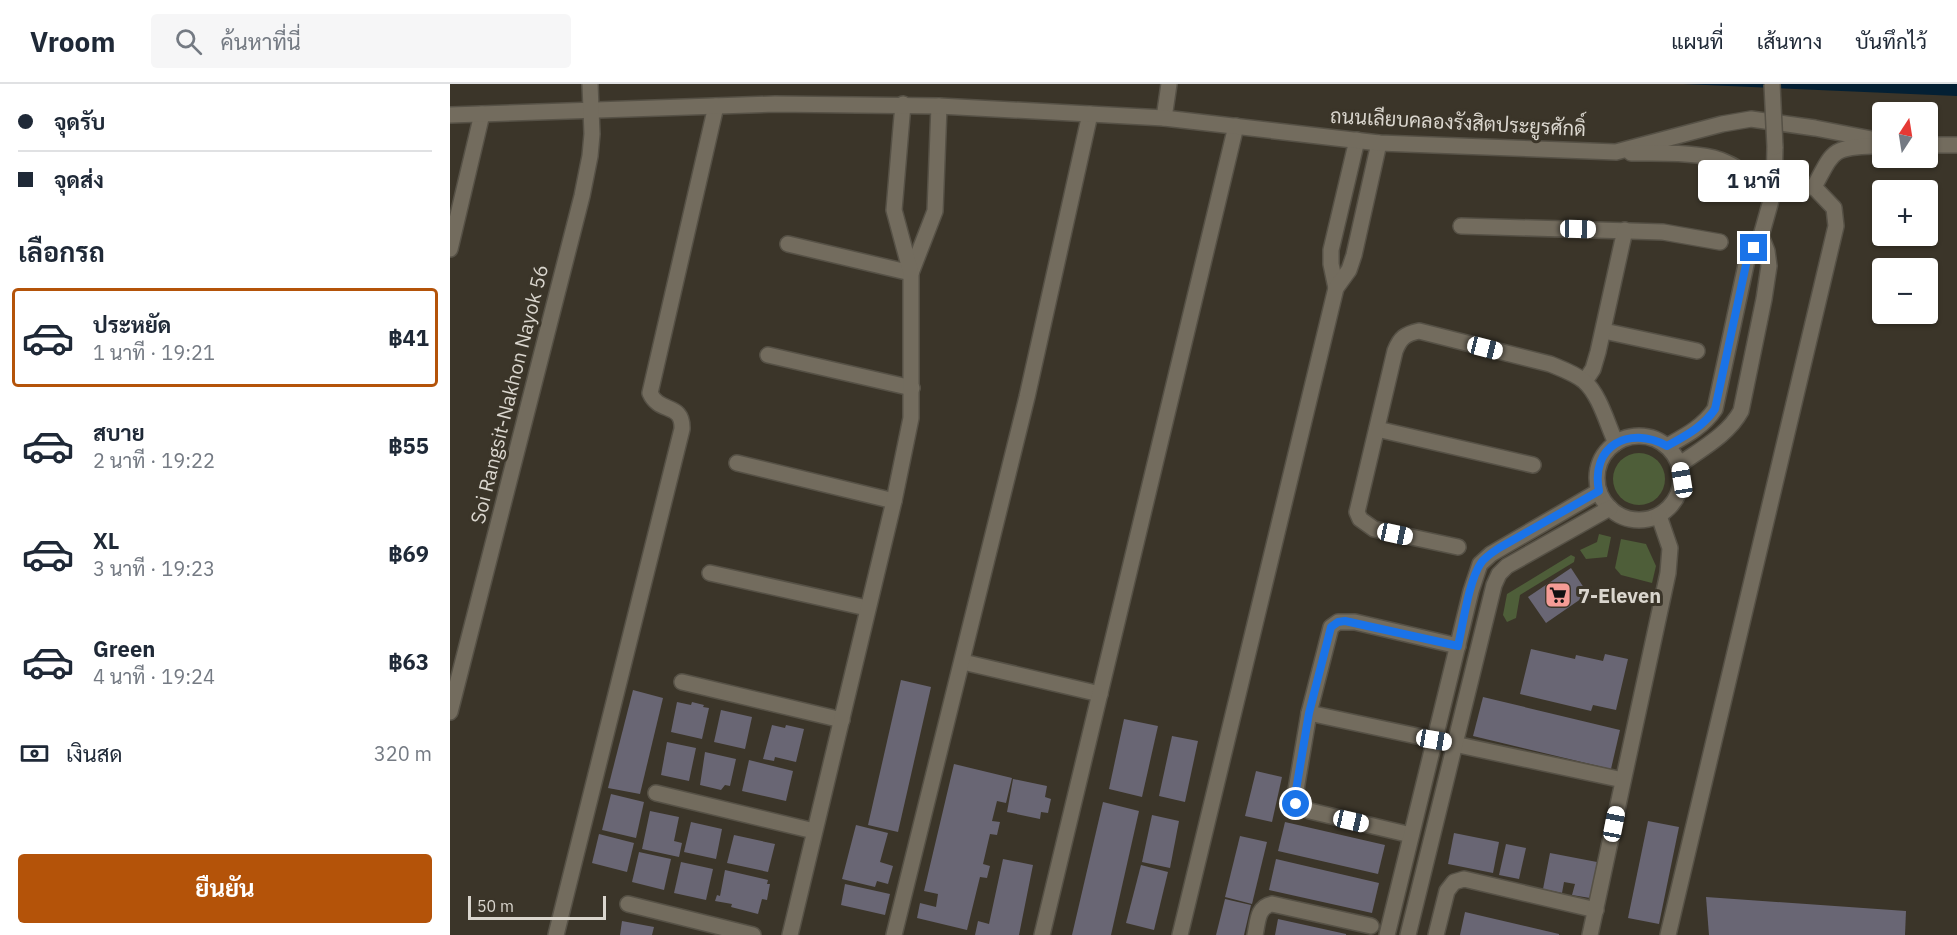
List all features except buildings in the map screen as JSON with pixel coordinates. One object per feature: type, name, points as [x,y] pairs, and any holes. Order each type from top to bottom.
[{"type":"street","name":"Soi Rangsit-Nakhon Nayok 56","points":[[450,712],[582,196],[590,156],[590,84]]},
{"type":"street","points":[[1667,446],[1696,428],[1715,409],[1747,260],[1761,236],[1774,187],[1776,147],[1772,84]]},
{"type":"street","points":[[1164,118],[1168,90]]},
{"type":"street","points":[[790,935],[894,501],[911,418],[911,273],[894,210],[903,104]]},
{"type":"street","name":"ถนนเลียบคลองรังสิตประยูรศักดิ์","points":[[450,115],[591,106],[939,105],[1164,118],[1379,143],[1616,152],[1722,124],[1751,119],[1815,128],[1872,141]]},
{"type":"street","points":[[911,273],[935,211],[939,105]]},
{"type":"street","points":[[556,935],[682,429],[680,414],[660,405],[653,400],[650,393],[716,106]]},
{"type":"street","points":[[450,249],[482,114]]},
{"type":"street","points":[[894,935],[1027,397],[1090,114]]},
{"type":"street","points":[[1042,935],[1236,126]]},
{"type":"street","points":[[1336,288],[1331,264],[1331,250],[1357,140]]},
{"type":"street","points":[[1180,935],[1336,288],[1349,270],[1354,255],[1379,143]]},
{"type":"street","points":[[1814,187],[1829,160],[1838,150],[1872,144]]},
{"type":"street","points":[[1938,145],[1957,144]]},
{"type":"street","points":[[1616,152],[1688,154],[1714,158],[1731,163],[1762,183],[1774,187],[1814,187],[1834,208],[1836,226],[1668,935]]},
{"type":"street","points":[[1461,226],[1663,232],[1720,242]]},
{"type":"street","points":[[1585,381],[1593,369],[1604,332],[1624,230]]},
{"type":"street","points":[[1679,465],[1728,430],[1741,411],[1769,266],[1767,251],[1761,236]]},
{"type":"street","points":[[788,244],[911,273]]},
{"type":"street","points":[[1458,548],[1374,529],[1360,519],[1357,512],[1395,351],[1400,339],[1407,333],[1419,331],[1550,364],[1569,372],[1585,381],[1594,394],[1616,443]]},
{"type":"street","points":[[1604,332],[1697,351]]},
{"type":"street","points":[[768,355],[912,388]]},
{"type":"street","points":[[1377,429],[1533,465]]},
{"type":"street","points":[[1642,436],[1667,446],[1674,454],[1682,480],[1671,507],[1659,516],[1642,520],[1624,517],[1610,508],[1599,491],[1598,470],[1608,451],[1616,443],[1642,436]]},
{"type":"street","points":[[737,463],[894,501]]},
{"type":"street","points":[[1388,935],[1434,740],[1471,591],[1480,564],[1499,548],[1599,491]]},
{"type":"street","points":[[1408,935],[1490,600],[1499,574],[1518,560],[1610,508]]},
{"type":"street","points":[[1590,935],[1668,573],[1670,548],[1659,516]]},
{"type":"street","points":[[710,573],[867,608]]},
{"type":"street","points":[[1411,835],[1310,811],[1296,804],[1295,796],[1309,713],[1331,627],[1338,622],[1355,622],[1458,646]]},
{"type":"street","points":[[963,662],[1100,693]]},
{"type":"street","points":[[682,682],[842,720]]},
{"type":"street","points":[[1309,713],[1623,780]]},
{"type":"street","points":[[656,793],[814,831]]},
{"type":"street","points":[[1436,935],[1447,891],[1454,882],[1464,879],[1596,910]]},
{"type":"street","points":[[628,904],[753,935]]},
{"type":"street","points":[[1255,935],[1260,910],[1272,904],[1371,926]]},
{"type":"green space","points":[[1634,453],[1644,453],[1658,460],[1665,479],[1658,498],[1644,505],[1634,505],[1624,501],[1617,494],[1613,484],[1613,474],[1617,464],[1624,457]]},
{"type":"green space","points":[[1599,534],[1611,537],[1607,557],[1586,559],[1580,550],[1597,542]]},
{"type":"green space","points":[[1621,539],[1646,544],[1656,566],[1652,583],[1621,575],[1615,568]]},
{"type":"green space","points":[[1571,555],[1575,557],[1574,562],[1520,595],[1516,618],[1507,622],[1503,615],[1507,594]]},
{"type":"water","points":[[1683,84],[1957,84],[1957,96]]},
{"type":"place","name":"7-Eleven","points":[[1558,595]]},
{"type":"route","points":[[1296,804],[1295,796],[1309,713],[1331,627],[1338,622],[1355,622],[1458,646],[1475,576],[1485,558],[1599,491],[1598,470],[1602,459],[1616,443],[1642,436],[1667,446],[1696,428],[1715,409],[1747,260],[1754,248]]}]
